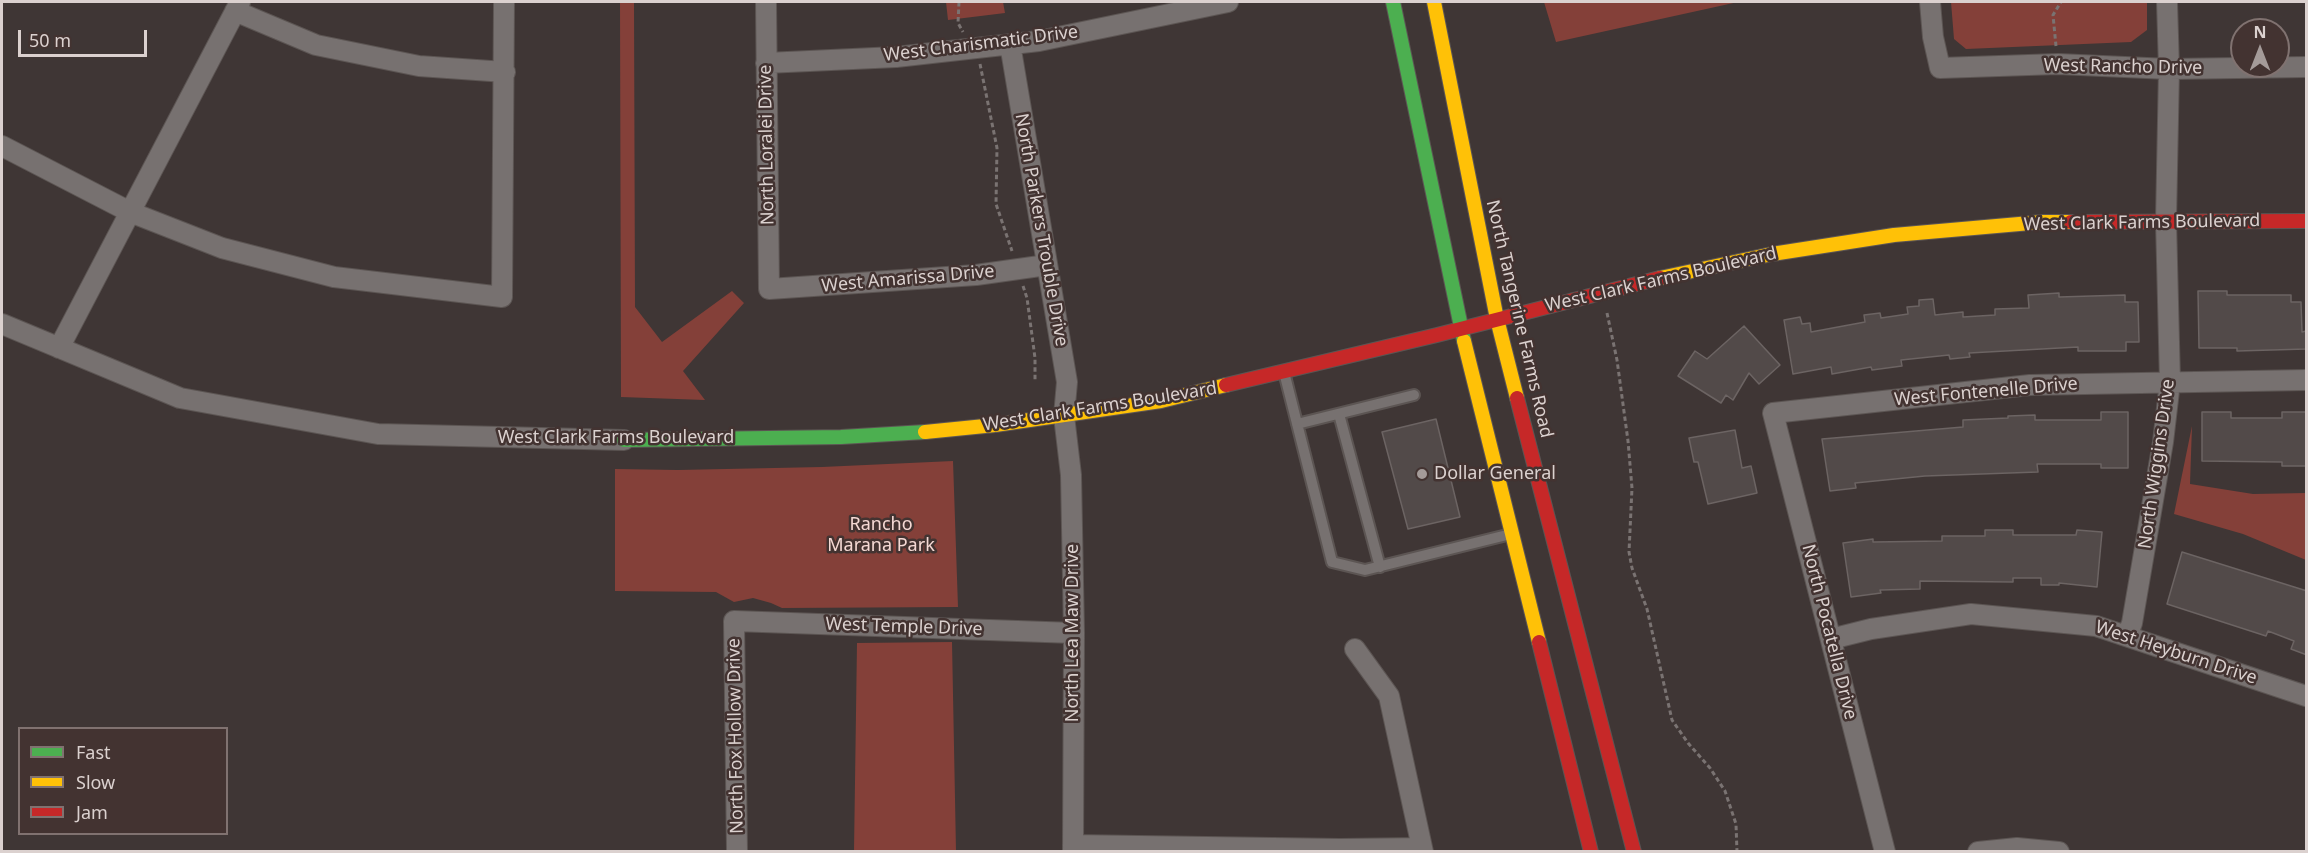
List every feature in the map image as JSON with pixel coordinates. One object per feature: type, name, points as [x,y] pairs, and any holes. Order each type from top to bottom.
[{"type":"street","points":[[2,146],[130,212],[222,248],[334,277],[502,297],[504,2]]},
{"type":"street","name":"North Loralei Drive","points":[[766,2],[769,289]]},
{"type":"street","name":"West Charismatic Drive","points":[[766,63],[896,57],[1039,41],[1228,2]]},
{"type":"street","points":[[1393,2],[1461,329],[1591,852]]},
{"type":"street","name":"North Tangerine Farms Road","points":[[1434,2],[1497,319],[1634,852]]},
{"type":"street","name":"West Rancho Drive","points":[[1930,2],[1933,37],[1940,68],[2058,64],[2169,69],[2307,67]]},
{"type":"street","name":"North Wiggins Drive","points":[[2127,636],[2132,623],[2146,544],[2163,442],[2170,382],[2166,221],[2169,69],[2167,2]]},
{"type":"street","points":[[59,348],[237,6],[315,45],[419,66],[505,72]]},
{"type":"street","name":"North Parkers Trouble Drive","points":[[1010,44],[1067,382],[1064,416]]},
{"type":"street","name":"West Clark Farms Boulevard","points":[[2,324],[180,398],[378,435],[624,440],[886,435],[996,425],[1161,400],[1461,329],[1602,291],[1772,254],[1894,235],[2042,222],[2307,220]]},
{"type":"street","name":"West Amarissa Drive","points":[[769,289],[976,275],[1047,265]]},
{"type":"street","name":"West Fontenelle Drive","points":[[1773,413],[2030,385],[2307,380]]},
{"type":"street","name":"North Pocatella Drive","points":[[1773,413],[1885,852]]},
{"type":"street","name":"North Lea Maw Drive","points":[[1064,416],[1071,475],[1074,633],[1073,849]]},
{"type":"street","name":"West Heyburn Drive","points":[[1831,639],[1871,629],[1971,614],[2096,626],[2307,696]]},
{"type":"street","name":"West Temple Drive","points":[[734,621],[1074,633]]},
{"type":"street","name":"North Fox Hollow Drive","points":[[734,621],[737,852]]},
{"type":"street","points":[[1073,849],[1423,850],[1389,696],[1355,649]]},
{"type":"street","points":[[1978,852],[2017,848],[2059,852]]},
{"type":"lane","points":[[1284,372],[1332,562],[1365,570],[1512,534]]},
{"type":"lane","points":[[1297,424],[1414,395]]},
{"type":"lane","points":[[1339,414],[1380,567]]},
{"type":"path","points":[[959,2],[958,23],[980,64],[998,148],[996,204],[1027,298],[1035,358],[1035,382]]},
{"type":"path","points":[[2058,64],[2054,15],[2061,2]]},
{"type":"path","points":[[1602,291],[1617,360],[1628,441],[1632,488],[1629,552],[1632,568],[1647,609],[1672,720],[1725,791],[1736,824],[1737,852]]},
{"type":"green space","points":[[620,2],[634,2],[635,307],[662,342],[732,291],[744,303],[683,371],[705,400],[621,397]]},
{"type":"green space","points":[[946,2],[1003,2],[1005,13],[948,20]]},
{"type":"green space","points":[[1544,2],[1738,2],[1556,42]]},
{"type":"green space","points":[[1951,2],[2147,2],[2147,30],[2131,42],[1966,49],[1954,39]]},
{"type":"green space","points":[[2192,426],[2190,484],[2253,494],[2306,493],[2306,560],[2243,534],[2174,514]]},
{"type":"green space","name":"Rancho Marana Park","points":[[953,461],[958,607],[782,608],[753,598],[734,602],[716,592],[615,591],[615,469],[822,467]]},
{"type":"green space","points":[[952,642],[956,851],[854,851],[857,643]]},
{"type":"building","points":[[2198,291],[2227,291],[2227,295],[2291,295],[2291,302],[2301,302],[2302,332],[2306,331],[2306,349],[2237,351],[2237,348],[2199,348]]},
{"type":"building","points":[[2059,293],[2059,297],[2125,295],[2125,302],[2138,302],[2139,342],[2126,342],[2126,351],[2078,351],[2078,347],[1969,353],[1970,357],[1950,359],[1949,355],[1901,360],[1902,366],[1872,370],[1871,367],[1832,374],[1831,367],[1793,374],[1784,320],[1800,317],[1802,324],[1810,323],[1811,332],[1865,322],[1864,315],[1880,313],[1881,318],[1908,314],[1907,307],[1919,306],[1919,300],[1933,299],[1935,315],[1963,312],[1963,317],[1995,315],[1995,309],[2029,308],[2028,295]]},
{"type":"building","points":[[1744,326],[1780,365],[1759,384],[1749,373],[1733,400],[1726,395],[1721,403],[1678,376],[1695,351],[1707,359]]},
{"type":"building","points":[[2101,412],[2128,412],[2128,468],[2101,468],[2101,464],[2037,464],[2038,472],[1925,476],[1855,483],[1856,488],[1830,491],[1822,439],[1963,427],[1963,420],[2008,418],[2008,416],[2035,415],[2035,420],[2101,420]]},
{"type":"building","points":[[2202,412],[2231,412],[2231,418],[2282,418],[2282,412],[2307,412],[2307,466],[2282,466],[2282,462],[2202,461]]},
{"type":"building","name":"Dollar General","points":[[1436,419],[1460,517],[1408,529],[1382,432]]},
{"type":"building","points":[[1735,430],[1742,468],[1751,466],[1757,493],[1708,504],[1698,462],[1694,462],[1689,438]]},
{"type":"building","points":[[1985,530],[2013,530],[2013,535],[2076,535],[2077,530],[2102,532],[2097,587],[2059,583],[2059,585],[2041,585],[2041,578],[2013,578],[2013,582],[1920,581],[1920,589],[1880,590],[1881,593],[1851,597],[1843,543],[1873,539],[1873,542],[1942,541],[1942,536],[1985,536]]},
{"type":"building","points":[[2182,552],[2307,591],[2307,655],[2291,649],[2294,641],[2268,631],[2266,636],[2167,604]]},
{"type":"traffic: fast","points":[[1393,2],[1464,341]]},
{"type":"traffic: fast","points":[[624,440],[841,437],[925,432]]},
{"type":"traffic: slow","points":[[1434,2],[1497,319],[1517,398]]},
{"type":"traffic: slow","points":[[1660,278],[1772,254],[1894,235],[2042,222],[2071,222]]},
{"type":"traffic: slow","points":[[1464,341],[1539,642]]},
{"type":"traffic: slow","points":[[925,432],[995,425],[1161,401],[1226,385]]},
{"type":"traffic: jam","points":[[2071,222],[2306,221]]},
{"type":"traffic: jam","points":[[1226,385],[1437,335],[1660,278]]},
{"type":"traffic: jam","points":[[1517,398],[1634,852]]},
{"type":"traffic: jam","points":[[1539,642],[1591,852]]},
{"type":"place","name":"Dollar General","points":[[1422,474]]}]
